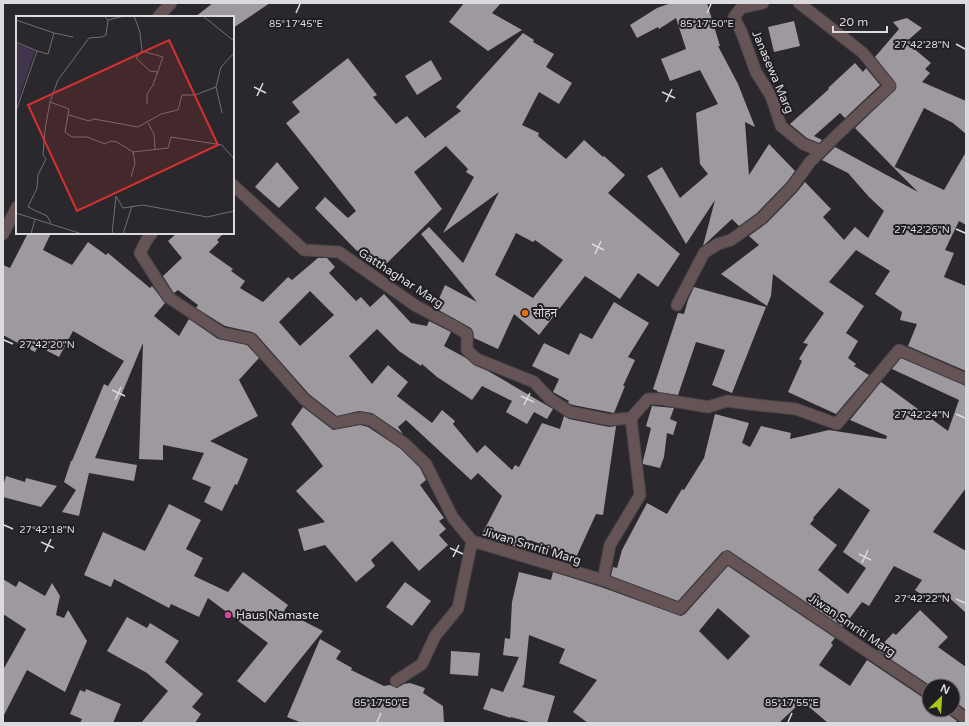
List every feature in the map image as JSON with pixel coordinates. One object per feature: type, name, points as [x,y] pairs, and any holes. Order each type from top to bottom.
[{"type":"street","points":[[159,16],[171,3]]},
{"type":"street","name":"Janasewa Marg","points":[[763,3],[741,8],[734,17],[741,31],[756,72],[771,96],[781,126],[803,144],[821,151]]},
{"type":"street","points":[[677,305],[704,253],[718,244],[731,240],[762,218],[792,187],[810,162],[890,86],[862,53],[799,3]]},
{"type":"street","name":"Gatthaghar Marg","points":[[234,186],[304,250],[339,252],[416,306],[467,334],[466,350],[477,359],[534,382],[550,399],[570,412],[610,420],[631,418]]},
{"type":"street","points":[[3,234],[16,209]]},
{"type":"street","name":"Jiwan Smriti Marg","points":[[151,234],[140,253],[168,297],[222,333],[251,339],[304,399],[335,423],[360,418],[371,420],[405,444],[426,464],[452,518],[472,541],[603,580],[680,609],[727,557],[921,688]]},
{"type":"street","points":[[603,580],[610,545],[640,496],[631,418],[648,399],[661,399],[708,407],[727,400],[796,409],[837,424],[899,350],[966,379]]},
{"type":"street","points":[[396,681],[422,664],[435,636],[458,608],[472,541]]},
{"type":"building","points":[[213,3],[270,3],[234,27],[234,16],[196,16]]},
{"type":"building","points":[[464,3],[501,3],[492,13],[522,30],[488,51],[449,22]]},
{"type":"building","points":[[671,3],[707,3],[720,46],[718,46],[738,84],[755,127],[745,122],[749,175],[769,144],[795,171],[787,182],[757,213],[739,226],[732,219],[703,246],[715,200],[686,244],[647,176],[662,167],[680,198],[708,174],[700,164],[696,113],[718,104],[700,70],[670,81],[661,59],[686,49],[676,18],[659,29],[658,27],[637,38],[630,25],[657,8]]},
{"type":"building","points":[[907,18],[922,28],[906,42],[931,63],[925,69],[930,73],[922,82],[966,101],[966,134],[953,123],[924,108],[894,168],[855,128],[896,89],[895,82],[875,57],[899,29],[893,22]]},
{"type":"building","points":[[794,21],[800,46],[774,52],[768,27]]},
{"type":"building","points":[[523,33],[534,40],[533,42],[554,54],[546,67],[572,83],[559,104],[539,92],[522,125],[539,133],[538,136],[566,159],[584,140],[625,175],[608,193],[680,254],[658,287],[638,273],[620,299],[585,276],[539,335],[514,314],[498,349],[474,338],[471,328],[435,308],[445,285],[477,302],[421,234],[429,227],[463,263],[499,192],[443,233],[474,177],[466,172],[468,169],[446,146],[414,172],[442,209],[384,266],[356,250],[315,208],[325,197],[348,218],[356,211],[286,123],[300,112],[292,102],[348,58],[377,95],[373,97],[396,124],[407,116],[425,138],[461,111],[456,107]],"holes":[[[516,233],[533,242],[535,240],[563,260],[533,298],[495,275]]]},
{"type":"building","points":[[431,60],[442,79],[417,95],[405,76]]},
{"type":"building","points":[[855,63],[863,72],[866,68],[880,85],[845,118],[840,113],[814,136],[822,140],[819,143],[807,138],[790,124],[829,89],[828,88]]},
{"type":"building","points":[[835,147],[918,192],[894,168],[895,167],[944,190],[966,152],[966,225],[959,221],[945,250],[954,253],[944,277],[966,286],[966,371],[908,346],[917,324],[900,320],[902,312],[875,294],[890,271],[856,250],[829,282],[864,306],[846,333],[858,341],[848,358],[856,364],[854,366],[869,375],[836,414],[788,392],[802,361],[799,359],[808,344],[803,343],[824,313],[773,274],[771,296],[767,306],[721,274],[759,245],[749,236],[767,223],[805,182],[831,209],[823,217],[844,240],[855,227],[868,238],[884,211],[869,197],[848,173],[822,160]]},
{"type":"building","points":[[277,162],[299,188],[279,208],[255,187]]},
{"type":"building","points":[[27,234],[51,234],[43,250],[72,265],[88,242],[106,255],[108,253],[150,288],[152,286],[165,303],[154,316],[179,336],[189,319],[218,339],[247,345],[259,358],[239,380],[258,416],[210,441],[248,459],[237,485],[235,484],[222,511],[204,502],[211,487],[192,479],[204,453],[163,445],[163,460],[139,459],[143,343],[95,458],[137,465],[134,481],[89,473],[79,516],[62,512],[76,490],[64,482],[71,461],[104,384],[108,386],[124,361],[73,331],[59,357],[38,346],[35,352],[3,335],[3,265],[10,268]]},
{"type":"building","points":[[176,234],[223,234],[217,240],[219,242],[209,252],[233,269],[231,271],[245,281],[240,288],[263,302],[288,277],[292,280],[318,258],[327,258],[335,267],[329,273],[356,301],[361,297],[370,307],[384,294],[411,323],[427,326],[429,321],[451,332],[444,346],[466,358],[474,365],[488,371],[553,409],[547,419],[534,412],[527,424],[506,412],[512,401],[482,386],[472,400],[437,377],[422,364],[421,366],[399,351],[377,329],[349,356],[372,384],[388,365],[408,382],[397,396],[432,423],[442,410],[455,421],[453,424],[477,453],[485,445],[512,470],[515,465],[519,467],[542,423],[560,429],[564,416],[569,419],[609,427],[616,426],[603,515],[596,514],[573,564],[557,559],[560,552],[530,540],[526,550],[481,536],[502,496],[478,473],[471,480],[406,420],[398,427],[403,434],[372,413],[359,411],[337,416],[309,394],[256,334],[225,326],[196,308],[198,305],[178,290],[174,293],[163,276],[182,258],[168,241]],"holes":[[[310,291],[334,315],[300,346],[279,322]]]},
{"type":"building","points":[[694,287],[766,307],[732,393],[712,385],[725,350],[696,342],[678,395],[657,392],[658,391],[653,389],[678,313],[684,314]]},
{"type":"building","points":[[614,302],[649,323],[628,357],[635,360],[623,386],[625,386],[614,413],[568,403],[569,401],[553,392],[559,379],[532,366],[544,343],[569,355],[580,333],[592,339]]},
{"type":"building","points":[[901,358],[966,386],[966,488],[933,532],[966,551],[966,613],[943,592],[934,604],[915,590],[922,580],[894,566],[869,606],[862,602],[843,627],[728,550],[722,552],[678,601],[611,576],[613,567],[617,568],[622,550],[647,503],[667,514],[682,489],[684,490],[704,458],[715,414],[749,423],[742,443],[750,447],[761,426],[791,433],[790,439],[829,430],[886,439],[887,436],[850,420],[881,382],[948,431],[959,400],[892,369]],"holes":[[[839,488],[870,510],[843,552],[866,568],[848,594],[818,570],[837,545],[810,524],[814,519],[813,518]]]},
{"type":"building","points":[[652,406],[674,408],[670,419],[677,422],[673,435],[667,433],[664,457],[660,468],[643,464],[651,428],[646,426]]},
{"type":"building","points":[[303,407],[333,430],[360,425],[368,427],[401,449],[420,468],[426,480],[420,485],[444,518],[439,521],[446,529],[439,535],[448,545],[419,571],[392,541],[371,560],[375,566],[356,582],[325,545],[304,551],[298,529],[325,522],[296,491],[323,466],[291,424]]},
{"type":"building","points":[[6,476],[25,482],[26,478],[57,486],[41,507],[3,497],[3,486]]},
{"type":"building","points":[[169,504],[201,520],[186,549],[203,558],[194,576],[228,592],[243,572],[288,605],[284,611],[323,631],[265,703],[237,681],[268,643],[208,598],[199,617],[171,604],[169,608],[114,579],[111,587],[84,575],[103,532],[145,551]]},
{"type":"building","points":[[728,566],[835,638],[831,643],[833,645],[819,665],[850,686],[867,660],[921,696],[921,718],[953,718],[957,721],[955,723],[828,723],[802,701],[779,723],[588,723],[573,712],[597,680],[559,663],[565,649],[529,635],[524,684],[522,687],[555,696],[547,723],[533,723],[483,709],[491,688],[503,692],[519,657],[503,655],[505,638],[510,639],[512,602],[519,572],[551,580],[553,572],[601,587],[681,616],[685,614]],"holes":[[[718,608],[750,636],[728,660],[699,631]]]},
{"type":"building","points":[[3,579],[16,587],[19,581],[45,596],[52,583],[60,596],[56,615],[64,618],[68,610],[87,641],[65,692],[27,670],[3,717],[3,670],[26,629],[3,614]]},
{"type":"building","points":[[405,582],[431,601],[412,626],[386,607]]},
{"type":"building","points":[[920,610],[948,637],[938,647],[966,667],[966,710],[961,706],[961,678],[921,678],[921,679],[877,650],[893,633],[896,635]]},
{"type":"building","points":[[127,617],[147,628],[150,623],[179,641],[165,662],[203,694],[192,707],[201,714],[195,723],[141,723],[168,691],[147,673],[107,651]]},
{"type":"building","points":[[320,639],[341,651],[336,659],[352,668],[351,670],[384,686],[390,685],[397,688],[404,684],[410,683],[425,688],[423,693],[443,706],[444,723],[302,723],[287,717]]},
{"type":"building","points":[[451,651],[480,653],[478,676],[450,674]]},
{"type":"building","points":[[86,689],[121,704],[113,723],[80,723],[82,719],[70,714],[80,690],[85,692]]},
{"type":"place","name":"सोहन","points":[[525,313]]},
{"type":"place","name":"Haus Namaste","points":[[228,615]]}]
